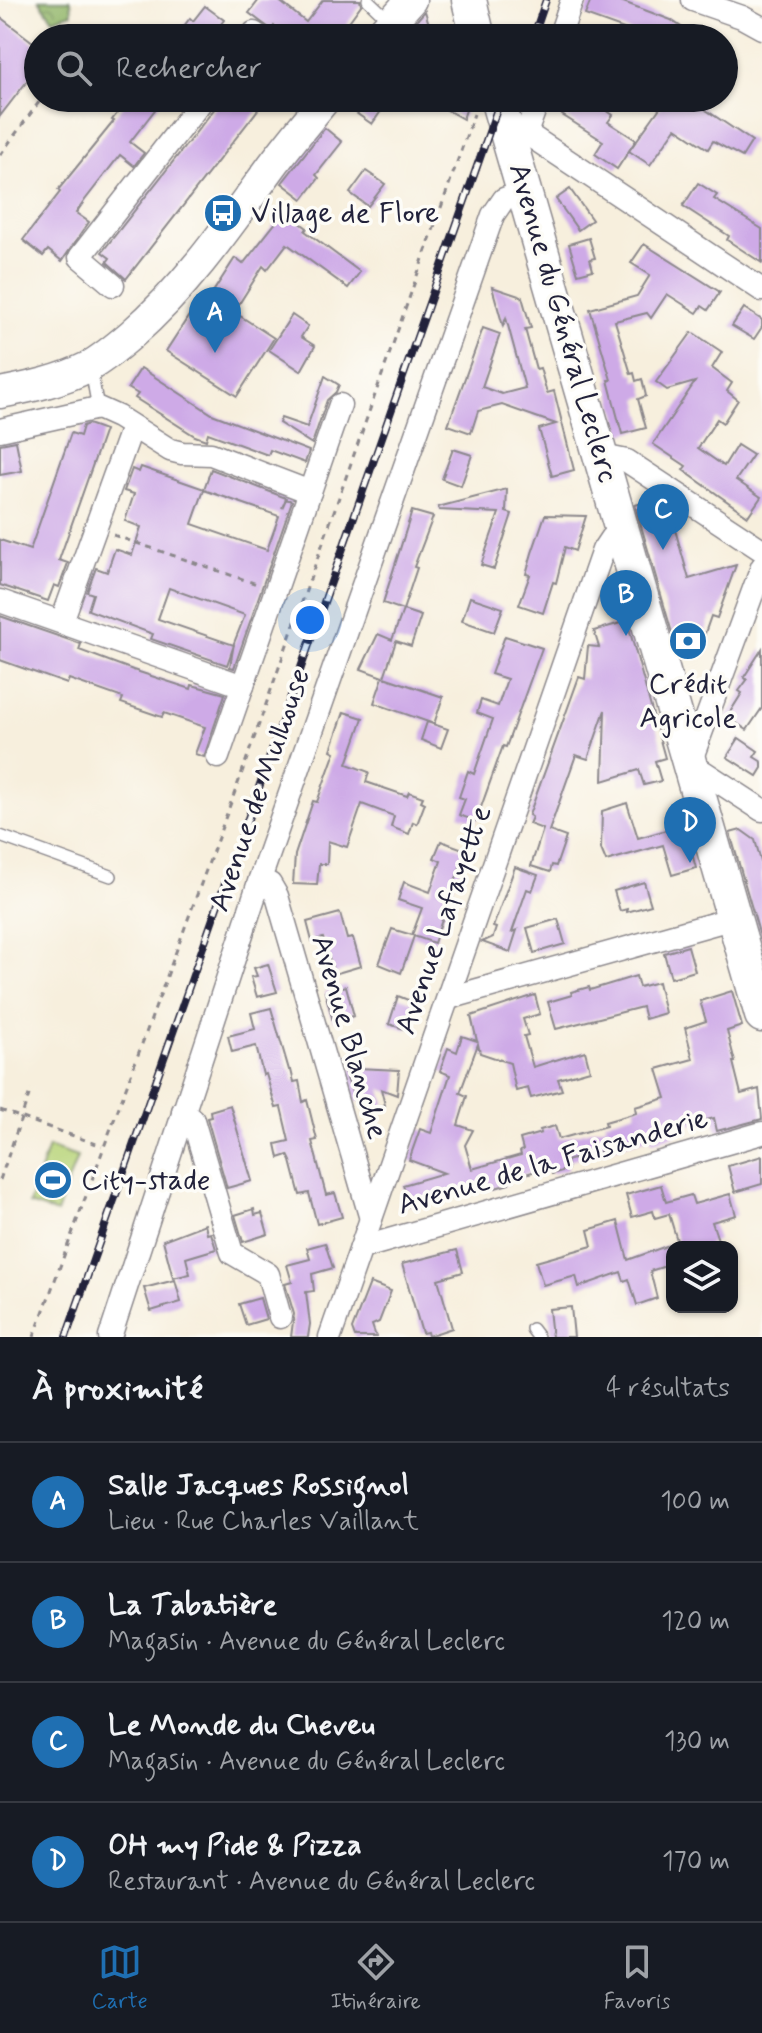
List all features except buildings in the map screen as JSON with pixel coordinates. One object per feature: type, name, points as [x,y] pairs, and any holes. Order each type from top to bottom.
[{"type":"main road","points":[[469,0],[475,24]]},
{"type":"main road","points":[[0,393],[49,382],[90,366],[145,323],[211,251],[315,112]]},
{"type":"main road","name":"Avenue du Général Leclerc","points":[[495,112],[518,136],[525,191],[762,1015]]},
{"type":"street","points":[[564,24],[572,0]]},
{"type":"street","points":[[693,0],[760,21]]},
{"type":"street","points":[[113,285],[80,257],[193,112]]},
{"type":"street","points":[[531,112],[518,136],[762,290]]},
{"type":"street","name":"Avenue de Mulhouse","points":[[110,1337],[260,879],[493,215],[504,199],[525,191]]},
{"type":"street","points":[[218,757],[340,405]]},
{"type":"street","points":[[0,430],[98,408],[170,450],[211,454],[310,492]]},
{"type":"street","points":[[62,621],[132,427]]},
{"type":"street","points":[[602,456],[627,461],[762,550]]},
{"type":"street","name":"Avenue Lafayette","points":[[330,1337],[603,550],[611,538],[623,529]]},
{"type":"street","points":[[762,567],[690,763],[762,810]]},
{"type":"street","points":[[0,601],[243,686]]},
{"type":"street","name":"Avenue Blanche","points":[[260,879],[270,884],[277,896],[371,1219]]},
{"type":"street","points":[[449,998],[734,918]]},
{"type":"street","points":[[183,1111],[193,1120],[232,1253],[268,1274],[280,1317]]},
{"type":"street","name":"Avenue de la Faisanderie","points":[[361,1248],[762,1133]]},
{"type":"lane","points":[[368,0],[393,20]]},
{"type":"lane","points":[[90,366],[98,408]]},
{"type":"lane","points":[[0,836],[111,876]]},
{"type":"path","points":[[0,155],[32,112]]},
{"type":"path","points":[[34,1337],[484,112]]},
{"type":"path","points":[[95,529],[276,591]]},
{"type":"path","points":[[0,1180],[31,1089]]},
{"type":"path","points":[[0,1110],[104,1146]]},
{"type":"green space","points":[[39,0],[71,0],[72,13],[53,19]]},
{"type":"green space","name":"City-stade","points":[[48,1147],[77,1157],[57,1213],[29,1204]]},
{"type":"railway","points":[[538,24],[546,0]]},
{"type":"railway","points":[[66,1337],[496,112]]},
{"type":"place","name":"Village de Flore","points":[[223,213]]},
{"type":"place","name":"Salle Jacques Rossignol","points":[[215,353]]},
{"type":"place","name":"Le Monde du Cheveu","points":[[663,550]]},
{"type":"place","name":"La Tabatière","points":[[626,636]]},
{"type":"place","name":"Crédit Agricole","points":[[688,641]]},
{"type":"place","name":"OH my Pide & Pizza","points":[[690,863]]},
{"type":"place","name":"City-stade","points":[[53,1180]]}]
